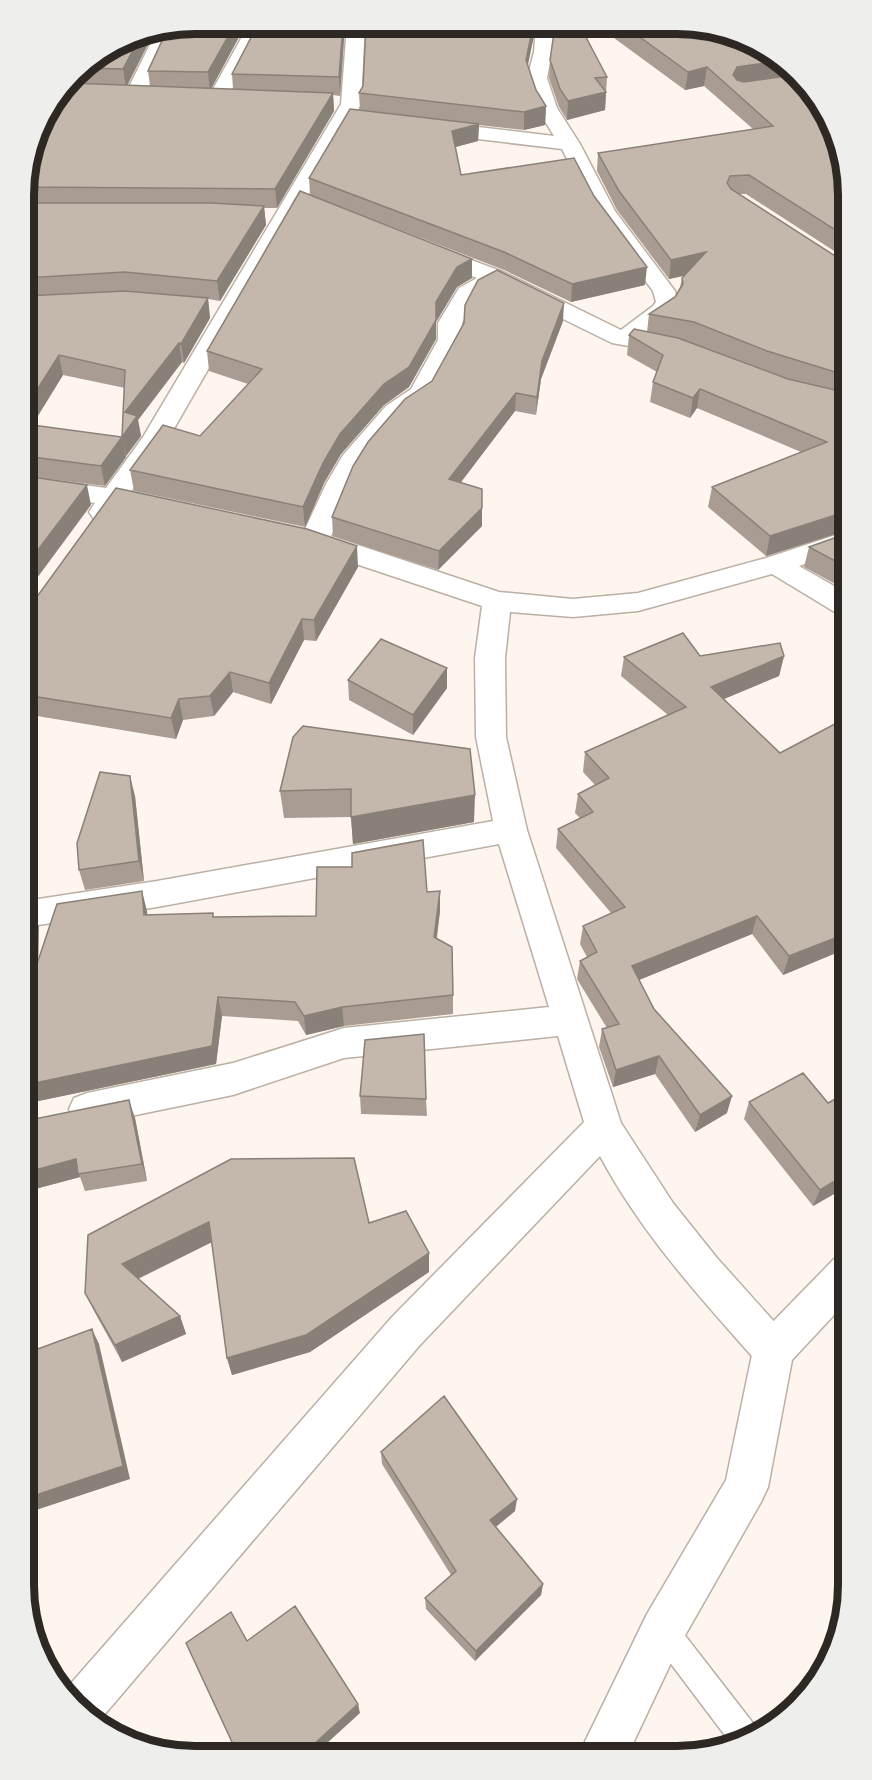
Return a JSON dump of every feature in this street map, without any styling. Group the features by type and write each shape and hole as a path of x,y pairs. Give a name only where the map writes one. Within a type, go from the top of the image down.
{"street":[{"path":"544,34 537,78 547,108 570,144 605,212 664,291 668,302 663,310 620,338"},
{"path":"217,100 252,35"},
{"path":"86,534 155,439 217,310 290,208 341,108 354,35"},
{"path":"114,95 144,96 163,38"},
{"path":"195,99 239,101"},
{"path":"341,108 368,120"},
{"path":"416,126 570,144"},
{"path":"256,215 290,208 317,208"},
{"path":"406,243 495,277 620,338 693,353"},
{"path":"495,277 467,293 450,323 450,340 421,393 395,411 356,455 304,538 497,601 573,608 638,602 776,564 838,543"},
{"path":"35,486 113,497 180,512"},
{"path":"776,564 838,601"},
{"path":"497,601 490,658 491,737 511,830 604,1127 624,1167 687,1252 773,1350"},
{"path":"34,913 157,894 511,830"},
{"path":"56,1116 233,1080 344,1043 570,1020"},
{"path":"85,1702 406,1331 604,1127"},
{"path":"607,1746 663,1630 746,1487 773,1350 837,1283"}],"lane":[{"path":"663,1630 741,1732"}],"building":[{"path":"531,34 526,60 536,90 546,106 524,112 359,93 363,86 366,35"},
{"path":"554,34 584,34 607,77 595,78 606,92 568,101 560,89 550,60"},
{"path":"636,34 677,34 708,38 748,51 767,63 737,67 733,75 737,80 744,82 785,76 798,89 821,124 834,164 838,195 838,232 749,175 730,176 727,183 731,189 838,258 838,373 767,351 694,322 649,314 675,297 683,284 682,278 706,252 671,260 619,191 598,153 773,126 707,67 688,72"},
{"path":"185,35 229,35 208,72 148,71 163,38"},
{"path":"252,35 342,35 339,77 232,74"},
{"path":"135,47 123,69 97,68"},
{"path":"80,83 333,93 275,189 35,187 35,185 40,154 51,124"},
{"path":"350,109 479,124 452,131 461,175 574,158 594,196 647,267 572,284 504,252 309,178"},
{"path":"300,191 472,259 457,267 436,302 436,320 409,367 384,384 340,434 323,463 303,507 130,470 163,425 200,436 262,369 207,351"},
{"path":"35,203 211,203 264,206 217,281 125,272 35,277"},
{"path":"497,270 564,303 542,361 537,397 516,393 449,479 482,489 482,508 439,551 332,517 353,466 368,442 405,399 432,381 464,323 465,305 478,280"},
{"path":"125,291 208,298 181,344 179,343 125,412 137,416 122,437 125,370 59,355 35,393 35,296"},
{"path":"634,329 678,338 788,379 838,391 838,514 770,536 712,487 827,442 700,389 693,398 653,382 663,355 629,335"},
{"path":"35,425 122,437 101,466 35,457"},
{"path":"35,477 87,485 35,554"},
{"path":"116,488 307,529 357,546 314,620 302,619 269,683 230,672 210,696 179,699 171,718 35,697 35,600"},
{"path":"838,537 838,562 809,547"},
{"path":"683,633 700,656 780,643 784,656 711,687 780,753 838,722 837,937 789,956 757,916 632,966 654,1009 732,1096 700,1115 659,1056 616,1070 602,1029 619,1024 580,961 597,952 583,926 625,907 558,829 593,812 578,794 609,778 585,752 686,707 624,657"},
{"path":"381,639 447,668 413,715 348,680"},
{"path":"303,726 470,749 475,795 351,817 351,789 280,791 293,737"},
{"path":"100,772 130,776 139,861 79,870 77,843"},
{"path":"423,840 427,892 440,891 434,937 452,947 453,995 342,1007 304,1016 295,1002 218,997 212,1046 34,1083 34,972 57,904 142,891 144,915 213,913 213,917 316,916 317,867 352,867 352,853"},
{"path":"424,1034 426,1099 360,1096 365,1040"},
{"path":"803,1073 828,1103 837,1098 837,1179 820,1190 749,1102"},
{"path":"129,1100 142,1164 78,1174 76,1159 34,1170 34,1119"},
{"path":"354,1158 369,1223 406,1211 429,1253 306,1335 227,1358 209,1222 122,1264 180,1316 115,1345 85,1293 88,1235 231,1159"},
{"path":"92,1329 123,1466 34,1496 34,1350"},
{"path":"444,1396 517,1499 490,1520 543,1584 476,1651 425,1598 456,1571 381,1452"},
{"path":"295,1606 358,1704 312,1746 234,1746 186,1643 231,1612 247,1641"}]}
